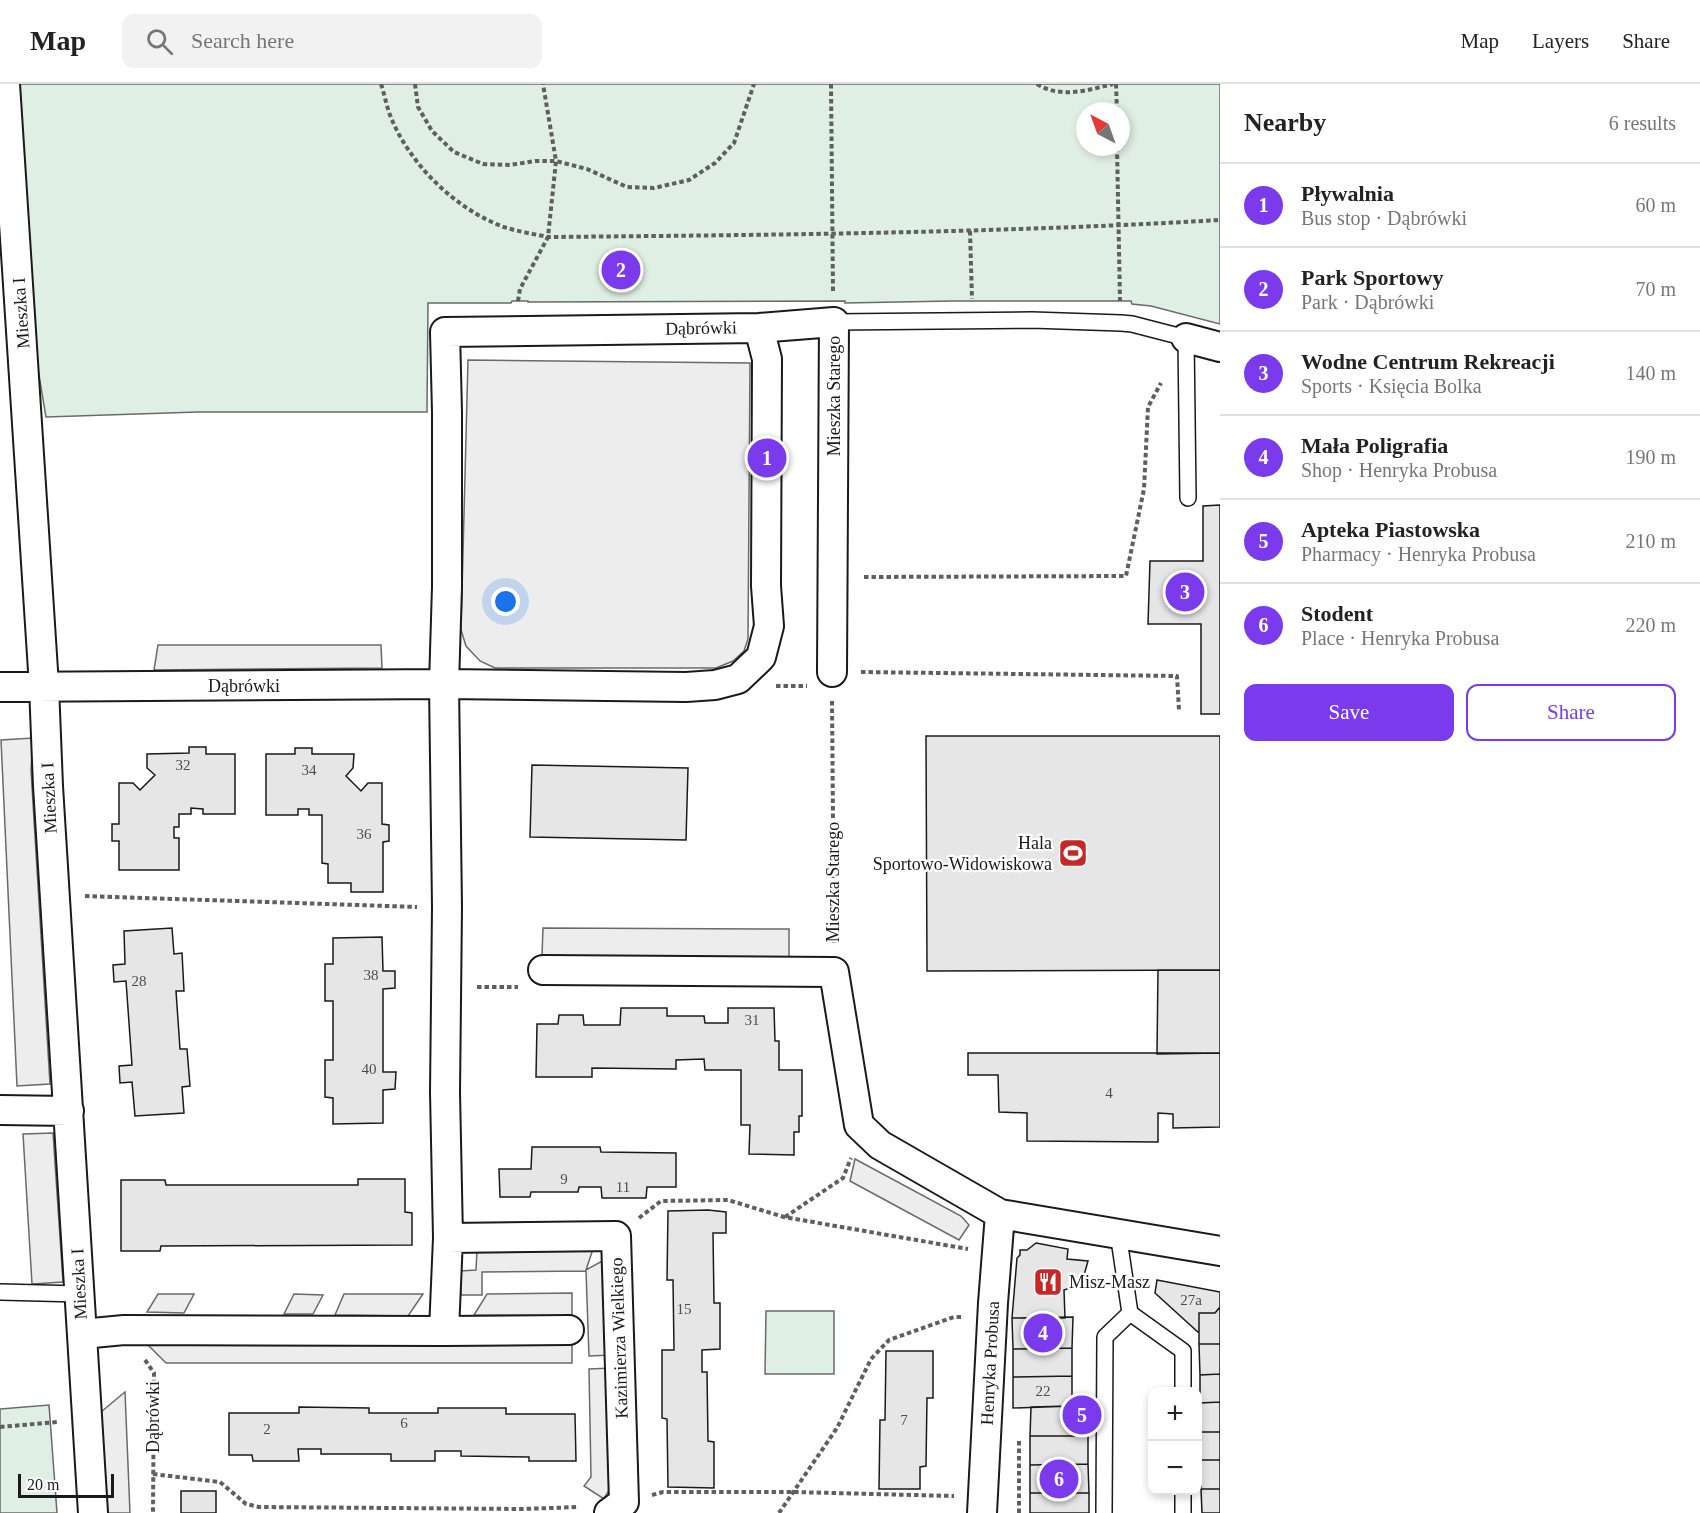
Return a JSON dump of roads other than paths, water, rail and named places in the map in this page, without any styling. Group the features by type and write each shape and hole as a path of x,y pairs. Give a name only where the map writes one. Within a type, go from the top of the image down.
{"street":[{"name":"Mieszka I","path":"5,84 8,238 44,686 93,1513"},
{"name":"Mieszka Starego","path":"759,328 834,322 832,679"},
{"name":"Dąbrówki","path":"0,687 444,684 686,687 715,685 738,679 761,657 769,626 766,586 767,359 759,328 445,332 447,587 444,684"},
{"path":"1186,338 1220,347"},
{"path":"444,684 447,907 445,1092 448,1238 444,1331"},
{"path":"551,970 834,972 859,1125 880,1145 1000,1214 1220,1251"},
{"path":"0,1110 69,1111"},
{"name":"Henryka Probusa","path":"982,1505 1000,1214"},
{"name":"Kazimierza Wielkiego","path":"448,1238 616,1236 617,1508"},
{"path":"82,1334 124,1330 569,1330"}],"lane":[{"path":"834,322 1032,320 1121,323 1186,338 1188,498"},
{"path":"1119,1233 1130,1313 1183,1352 1183,1387"},
{"path":"0,1292 80,1294"},
{"path":"1104,1513 1105,1337 1130,1313"},
{"path":"1183,1495 1184,1513"}],"place":[{"name":"Park Sportowy","path":"621,270"},
{"name":"Pływalnia","path":"767,458"},
{"name":"Wodne Centrum Rekreacji","path":"1185,592"},
{"name":"Hala Sportowo-Widowiskowa","path":"1073,853"},
{"name":"Misz-Masz","path":"1048,1282"},
{"name":"Mała Poligrafia","path":"1043,1333"},
{"name":"Apteka Piastowska","path":"1082,1415"},
{"name":"Stodent","path":"1059,1479"}]}
